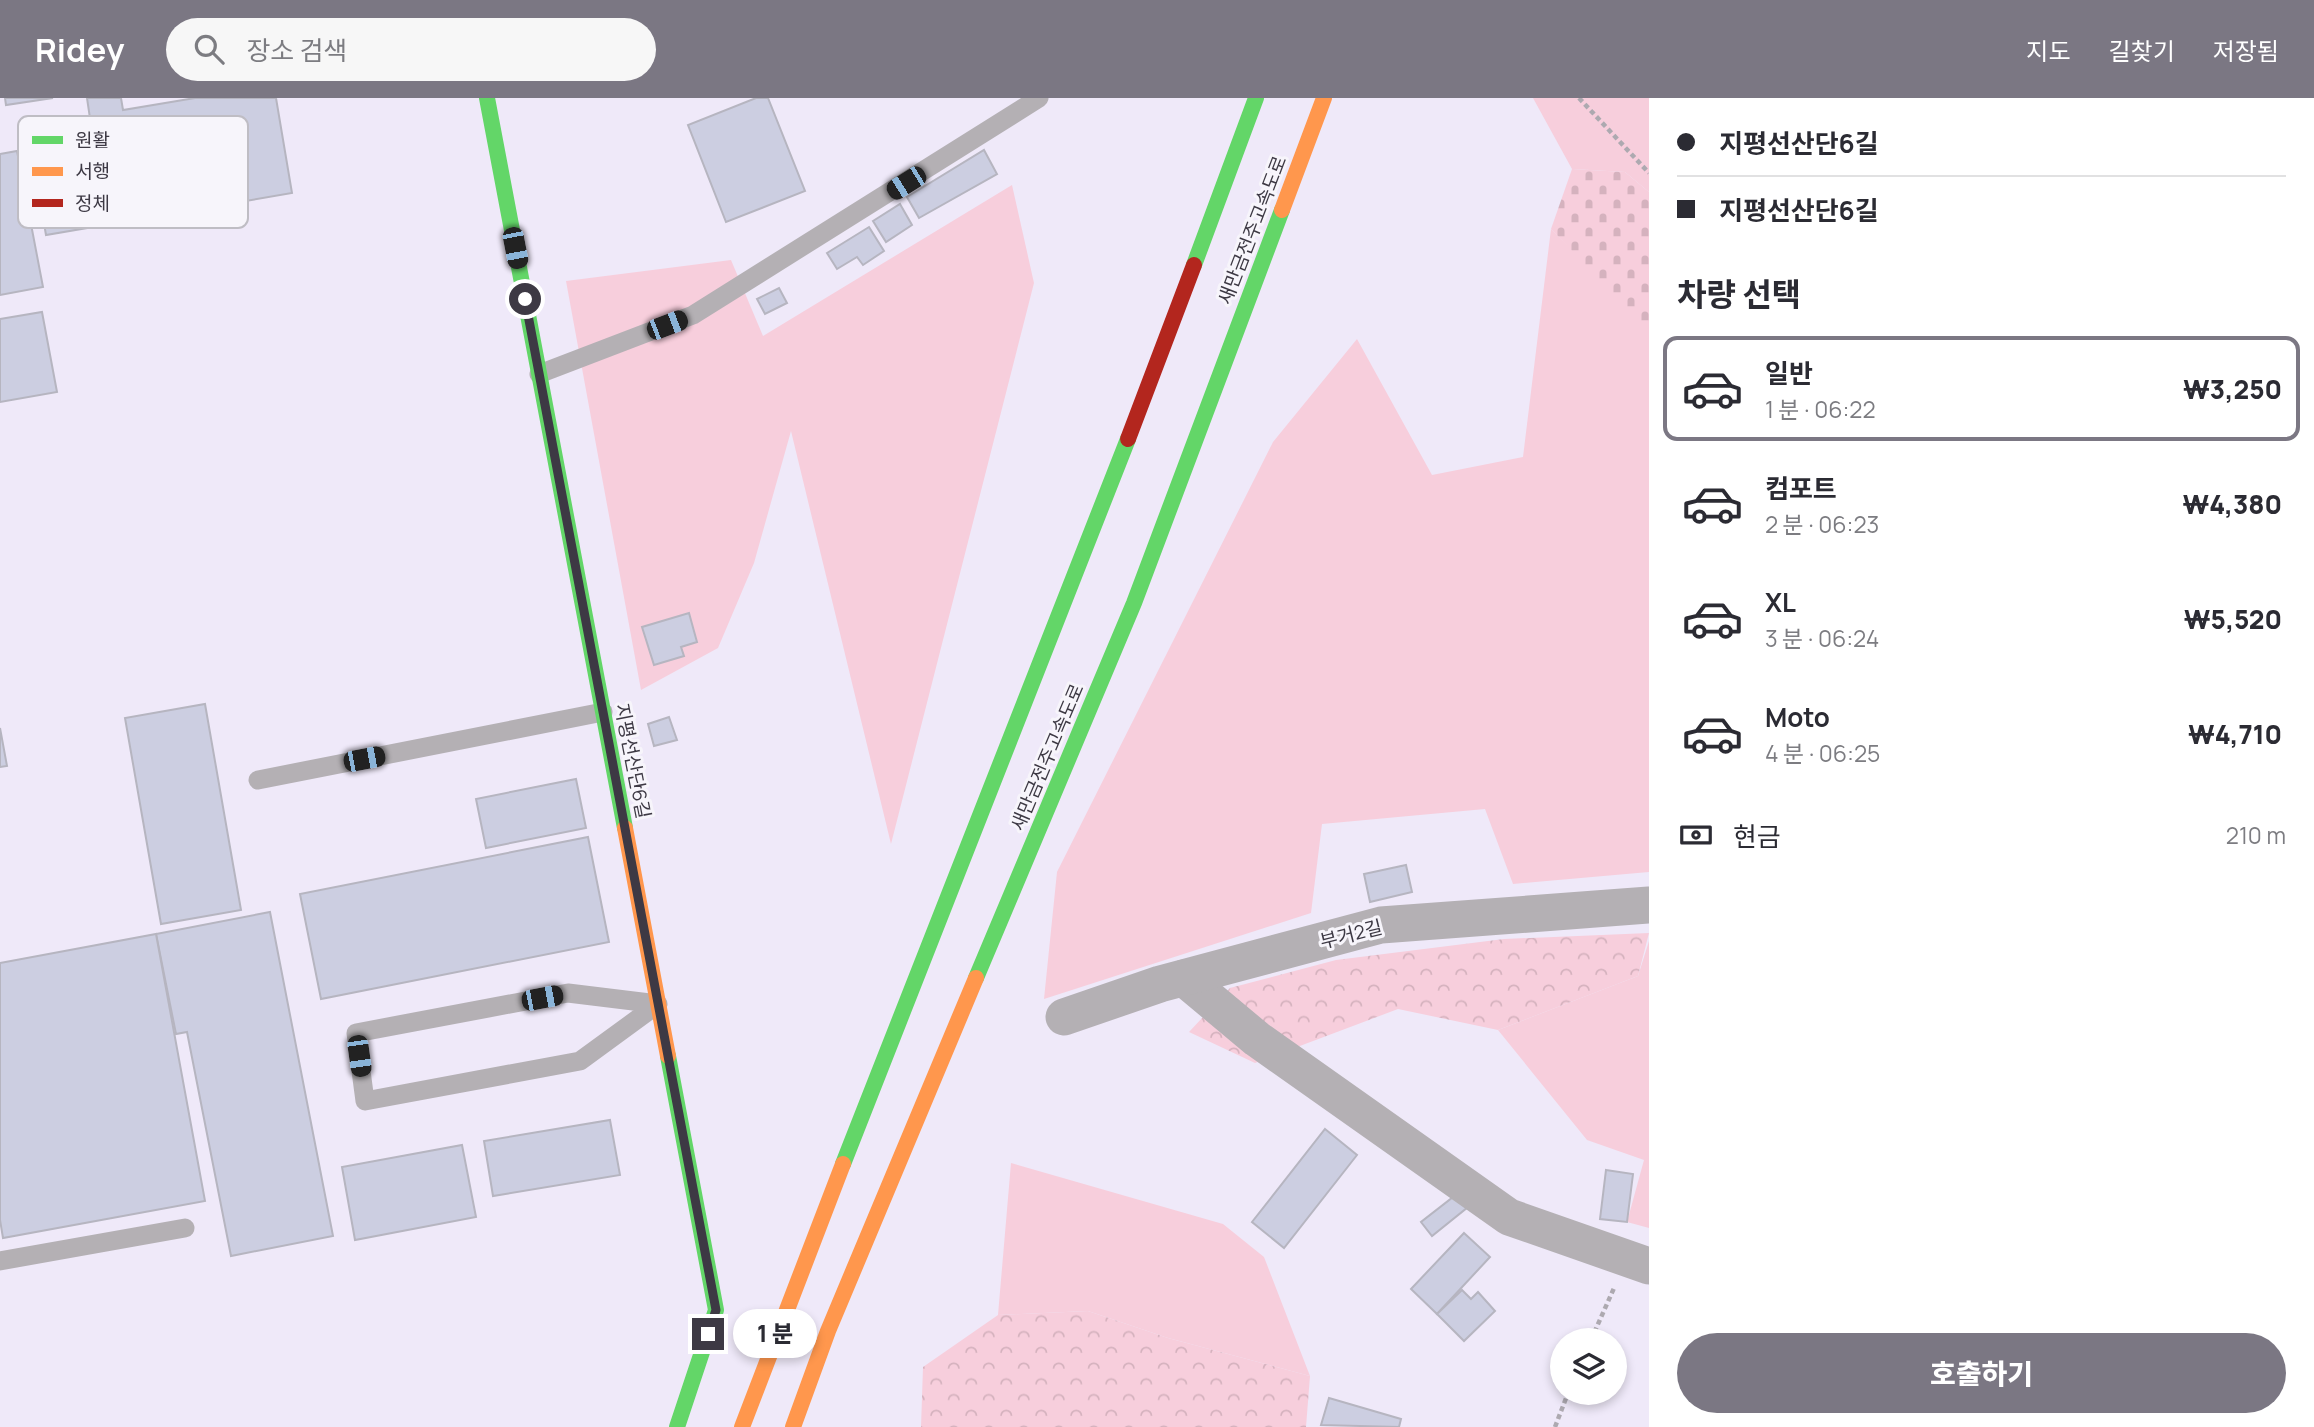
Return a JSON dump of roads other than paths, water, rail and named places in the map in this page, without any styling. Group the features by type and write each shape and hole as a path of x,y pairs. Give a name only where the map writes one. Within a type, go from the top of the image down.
{"main road":[{"name":"지평선산단6길","path":"487,98 716,1310 677,1427"},
{"name":"새만금전주고속도로","path":"742,1427 788,1303 1085,555 1256,98"},
{"name":"새만금전주고속도로","path":"793,1427 828,1331 1134,603 1324,98"}],"street":[{"name":"부거2길","path":"1064,1017 1184,978 1381,925 1649,905"},
{"path":"1184,978 1257,1039 1509,1217 1638,1262"}],"lane":[{"path":"539,374 693,315 1039,98"},
{"path":"258,780 603,712"},
{"path":"568,993 658,1004 580,1061 365,1101 356,1033 568,993"},
{"path":"0,1261 185,1228"}]}
